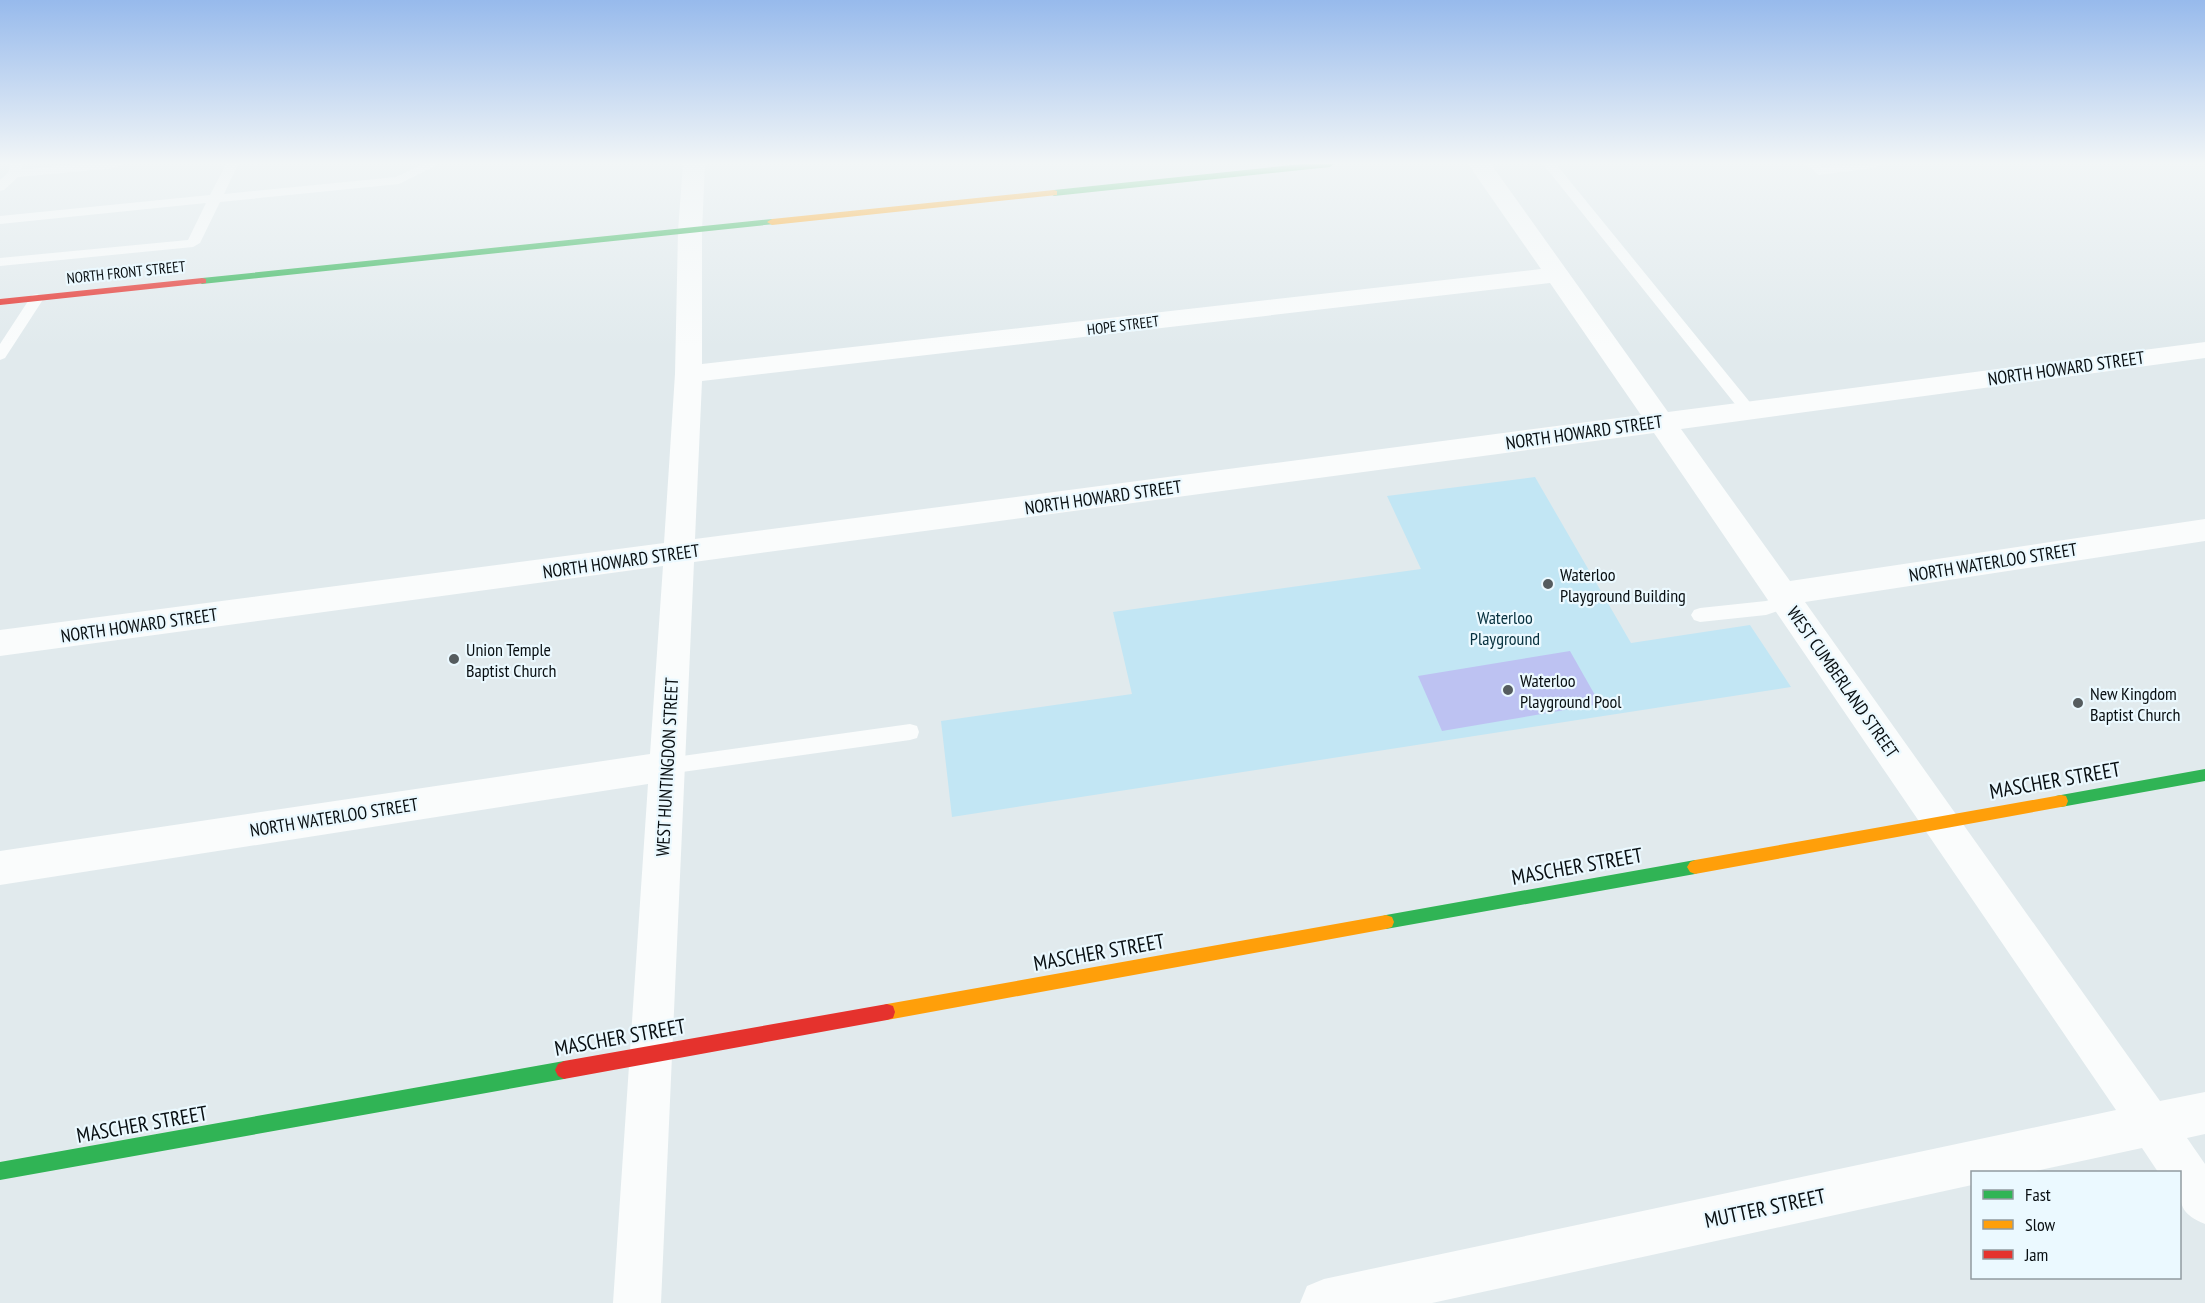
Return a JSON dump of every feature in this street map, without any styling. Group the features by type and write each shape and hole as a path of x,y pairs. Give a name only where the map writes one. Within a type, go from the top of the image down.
{"street":[{"name":"WEST HUNTINGDON STREET","path":"637,1303 689,374 690,225"},
{"name":"NORTH FRONT STREET","path":"0,302 749,225"},
{"name":"WEST CUMBERLAND STREET","path":"1522,225 2205,1202"},
{"name":"HOPE STREET","path":"689,374 1557,275"},
{"name":"NORTH HOWARD STREET","path":"0,644 2205,350"},
{"name":"NORTH WATERLOO STREET","path":"1784,597 2205,530"},
{"name":"NORTH WATERLOO STREET","path":"0,868 668,766"},
{"name":"MASCHER STREET","path":"0,1171 2205,775"},
{"name":"MUTTER STREET","path":"1324,1303 2205,1113"}],"lane":[{"path":"0,262 193,243 203,225"},
{"path":"1598,225 1748,410"},
{"path":"0,355 37,298"},
{"name":"NORTH WATERLOO STREET","path":"1700,615 1766,608 1784,597"},
{"path":"668,766 910,732"}],"green space":[{"name":"Waterloo Playground","path":"1535,477 1631,643 1750,625 1791,687 952,817 941,721 1132,694 1113,612 1421,569 1387,496"}],"water":[{"name":"Waterloo Playground Pool","path":"1570,651 1600,704 1442,731 1418,676"}],"traffic: fast":[{"path":"202,281 745,225"},
{"path":"2061,801 2205,775"},
{"path":"1386,922 1695,867"},
{"path":"0,1171 564,1070"}],"traffic: slow":[{"path":"1695,867 2061,801"},
{"path":"887,1012 1386,922"}],"traffic: jam":[{"path":"0,302 202,281"},
{"path":"564,1070 887,1012"}],"place":[{"name":"Waterloo Playground Building","path":"1548,584"},
{"name":"Union Temple Baptist Church","path":"454,659"},
{"name":"Waterloo Playground Pool","path":"1508,690"},
{"name":"New Kingdom Baptist Church","path":"2078,703"}]}
